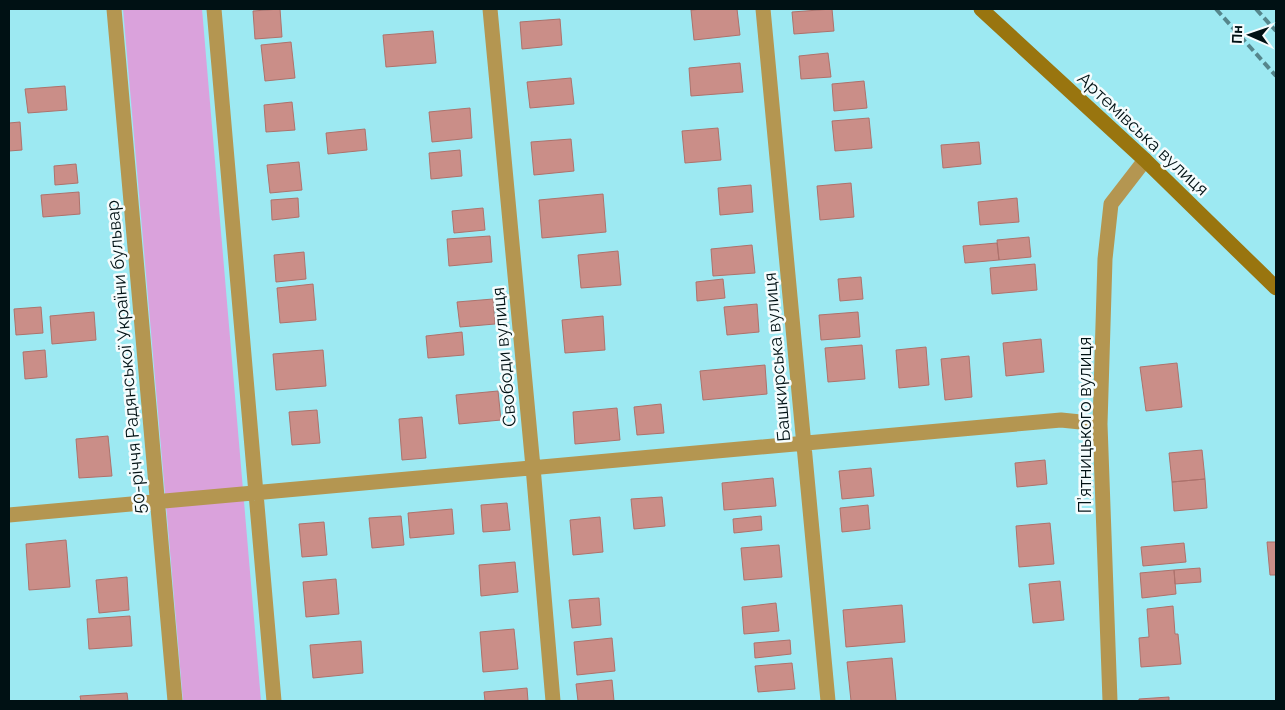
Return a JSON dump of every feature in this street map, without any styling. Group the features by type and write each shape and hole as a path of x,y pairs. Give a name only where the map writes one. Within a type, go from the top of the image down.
{"main road":[{"name":"Артемівська вулиця","path":"981,9 1145,160 1276,288"}],"street":[{"name":"50-річчя Радянської України бульвар","path":"114,9 175,701"},
{"path":"214,9 274,701"},
{"name":"Свободи вулиця","path":"490,9 553,701"},
{"name":"Башкирська вулиця","path":"763,9 828,701"},
{"name":"П’ятницького вулиця","path":"1110,701 1100,424 1105,259 1112,204 1145,160"},
{"path":"9,515 1061,420 1100,424"}],"shaded area":[{"path":"123,9 202,9 261,701 183,701"}],"building":[{"path":"280,9 282,37 255,39 253,11"},
{"path":"737,9 740,35 694,40 691,10"},
{"path":"832,9 834,31 794,34 792,12"},
{"path":"560,19 562,45 522,49 520,22"},
{"path":"433,31 436,63 386,67 383,35"},
{"path":"291,42 295,78 265,81 261,45"},
{"path":"828,53 831,77 801,79 799,56"},
{"path":"740,63 743,92 691,96 689,68"},
{"path":"571,78 574,104 530,108 527,82"},
{"path":"864,81 867,108 834,111 832,84"},
{"path":"65,86 67,110 28,113 25,89"},
{"path":"292,102 295,130 266,132 264,105"},
{"path":"470,108 472,138 432,142 429,112"},
{"path":"869,118 872,148 835,151 832,121"},
{"path":"20,122 22,150 9,151 9,123"},
{"path":"718,128 721,160 685,163 682,131"},
{"path":"365,129 367,150 328,154 326,133"},
{"path":"571,139 574,171 534,175 531,142"},
{"path":"979,142 981,164 943,168 941,145"},
{"path":"460,150 462,176 431,179 429,153"},
{"path":"299,162 302,190 270,193 267,165"},
{"path":"76,164 78,183 55,185 54,166"},
{"path":"851,183 854,217 820,220 817,186"},
{"path":"751,185 753,212 720,215 718,188"},
{"path":"79,192 80,214 43,217 41,195"},
{"path":"603,194 606,232 542,238 539,200"},
{"path":"298,198 299,217 272,220 271,200"},
{"path":"1017,198 1019,222 980,225 978,202"},
{"path":"483,208 485,230 454,233 452,211"},
{"path":"490,236 492,262 449,266 447,239"},
{"path":"1029,237 1031,257 999,260 997,240"},
{"path":"997,243 999,260 965,263 963,246"},
{"path":"752,245 755,273 713,276 711,249"},
{"path":"618,251 621,285 581,288 578,255"},
{"path":"304,252 306,279 276,282 274,255"},
{"path":"1035,264 1037,290 992,294 990,268"},
{"path":"861,277 863,299 840,301 838,279"},
{"path":"723,279 725,298 697,301 696,282"},
{"path":"313,284 316,320 280,323 277,288"},
{"path":"493,299 495,324 460,327 457,302"},
{"path":"757,304 759,332 727,335 724,307"},
{"path":"41,307 43,333 16,335 14,309"},
{"path":"94,312 96,340 52,344 50,316"},
{"path":"858,312 860,337 821,340 819,315"},
{"path":"603,316 605,350 565,353 562,320"},
{"path":"462,332 464,355 428,358 426,336"},
{"path":"1041,339 1044,372 1006,376 1003,343"},
{"path":"862,345 865,379 828,382 825,348"},
{"path":"926,347 929,385 899,388 896,350"},
{"path":"45,350 47,377 25,379 23,352"},
{"path":"323,350 326,386 276,390 273,354"},
{"path":"969,356 972,397 945,400 941,359"},
{"path":"1177,363 1182,407 1146,411 1140,367"},
{"path":"765,365 767,394 703,400 700,371"},
{"path":"498,391 501,420 459,424 456,395"},
{"path":"661,404 664,433 637,435 634,407"},
{"path":"617,408 620,440 575,444 573,412"},
{"path":"317,410 320,443 292,445 289,412"},
{"path":"422,417 426,458 402,460 399,419"},
{"path":"108,436 112,476 79,478 76,439"},
{"path":"1202,450 1205,479 1172,482 1169,453"},
{"path":"1045,460 1047,484 1017,487 1015,463"},
{"path":"871,468 874,496 842,499 839,471"},
{"path":"773,478 776,506 724,510 722,483"},
{"path":"1205,479 1207,508 1174,511 1172,482"},
{"path":"662,497 665,526 634,529 631,499"},
{"path":"507,503 510,530 483,532 481,505"},
{"path":"868,505 870,529 842,532 840,508"},
{"path":"452,509 454,534 410,538 408,513"},
{"path":"401,516 404,545 372,548 369,518"},
{"path":"761,516 762,530 734,533 733,519"},
{"path":"600,517 603,552 573,555 570,520"},
{"path":"324,522 327,555 302,557 299,524"},
{"path":"1050,523 1054,564 1019,567 1016,526"},
{"path":"66,540 70,587 29,590 26,544"},
{"path":"1267,542 1276,542 1276,575 1270,575"},
{"path":"1184,543 1186,562 1143,566 1141,547"},
{"path":"779,545 782,577 744,580 741,548"},
{"path":"515,562 518,592 481,596 479,565"},
{"path":"1200,568 1201,582 1175,584 1174,570"},
{"path":"1174,570 1176,594 1142,598 1140,573"},
{"path":"127,577 129,610 99,613 96,580"},
{"path":"336,579 339,614 306,617 303,582"},
{"path":"1060,581 1064,620 1033,623 1029,584"},
{"path":"599,598 601,625 572,628 569,600"},
{"path":"776,603 779,631 744,634 742,607"},
{"path":"902,605 905,642 846,647 843,610"},
{"path":"1173,606 1175,634 1178,634 1181,664 1141,667 1139,638 1149,637 1147,609"},
{"path":"130,616 132,646 89,649 87,619"},
{"path":"514,629 518,669 483,672 480,632"},
{"path":"612,638 615,671 577,675 574,642"},
{"path":"790,640 791,654 755,658 754,643"},
{"path":"361,641 363,673 313,678 310,645"},
{"path":"892,658 896,701 851,701 847,662"},
{"path":"792,663 795,689 758,692 755,666"},
{"path":"612,680 614,701 578,701 576,684"},
{"path":"527,688 528,701 485,701 484,692"},
{"path":"127,693 128,701 81,701 80,696"},
{"path":"1169,697 1169,701 1139,701 1139,699"}],"railway":[{"path":"1216,9 1276,76"},
{"path":"1256,9 1276,31"}]}
